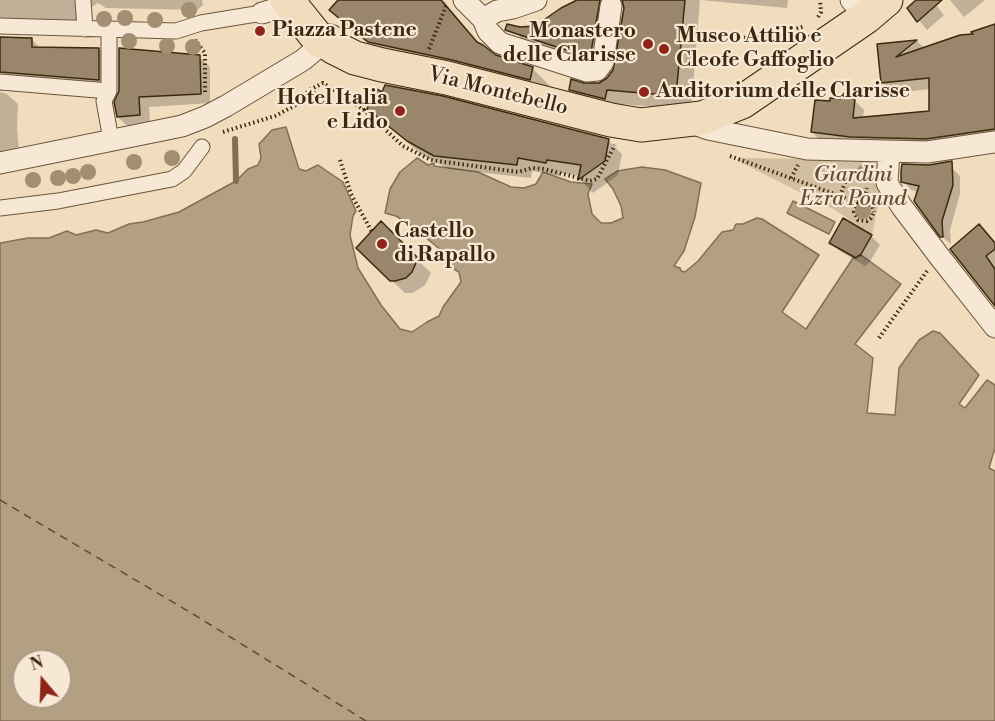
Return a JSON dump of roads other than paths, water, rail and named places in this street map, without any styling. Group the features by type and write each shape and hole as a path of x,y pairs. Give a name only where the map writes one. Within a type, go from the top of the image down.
{"main road":[{"path":"284,4 325,52"},
{"name":"Via Montebello","path":"325,52 611,120 628,134 702,118 742,102 825,44 868,6"}],"street":[{"path":"83,0 85,29"},
{"path":"464,0 483,19 488,31 501,44 587,71 597,70 603,62 611,6"},
{"path":"483,19 497,11 536,0"},
{"path":"0,26 176,31 284,4"},
{"path":"109,30 109,92 104,101 111,140"},
{"path":"0,163 182,126 206,117 325,52"},
{"path":"0,82 109,92"},
{"path":"686,121 708,129 807,149 927,152 995,142"},
{"path":"0,208 58,201 172,179 184,171 202,147"},
{"path":"889,152 887,183 902,207 995,327"}],"waterway":[{"path":"235,139 236,181"}],"place":[{"name":"Piazza Pastene","path":"260,31"},
{"name":"Monastero delle Clarisse","path":"648,44"},
{"name":"Museo Attilio e Cleofe Gaffoglio","path":"664,49"},
{"name":"Auditorium delle Clarisse","path":"644,92"},
{"name":"Hotel Italia e Lido","path":"400,111"},
{"name":"Castello di Rapallo","path":"382,244"}],"park label":[{"name":"Giardini Ezra Pound","path":"853,188"}]}
